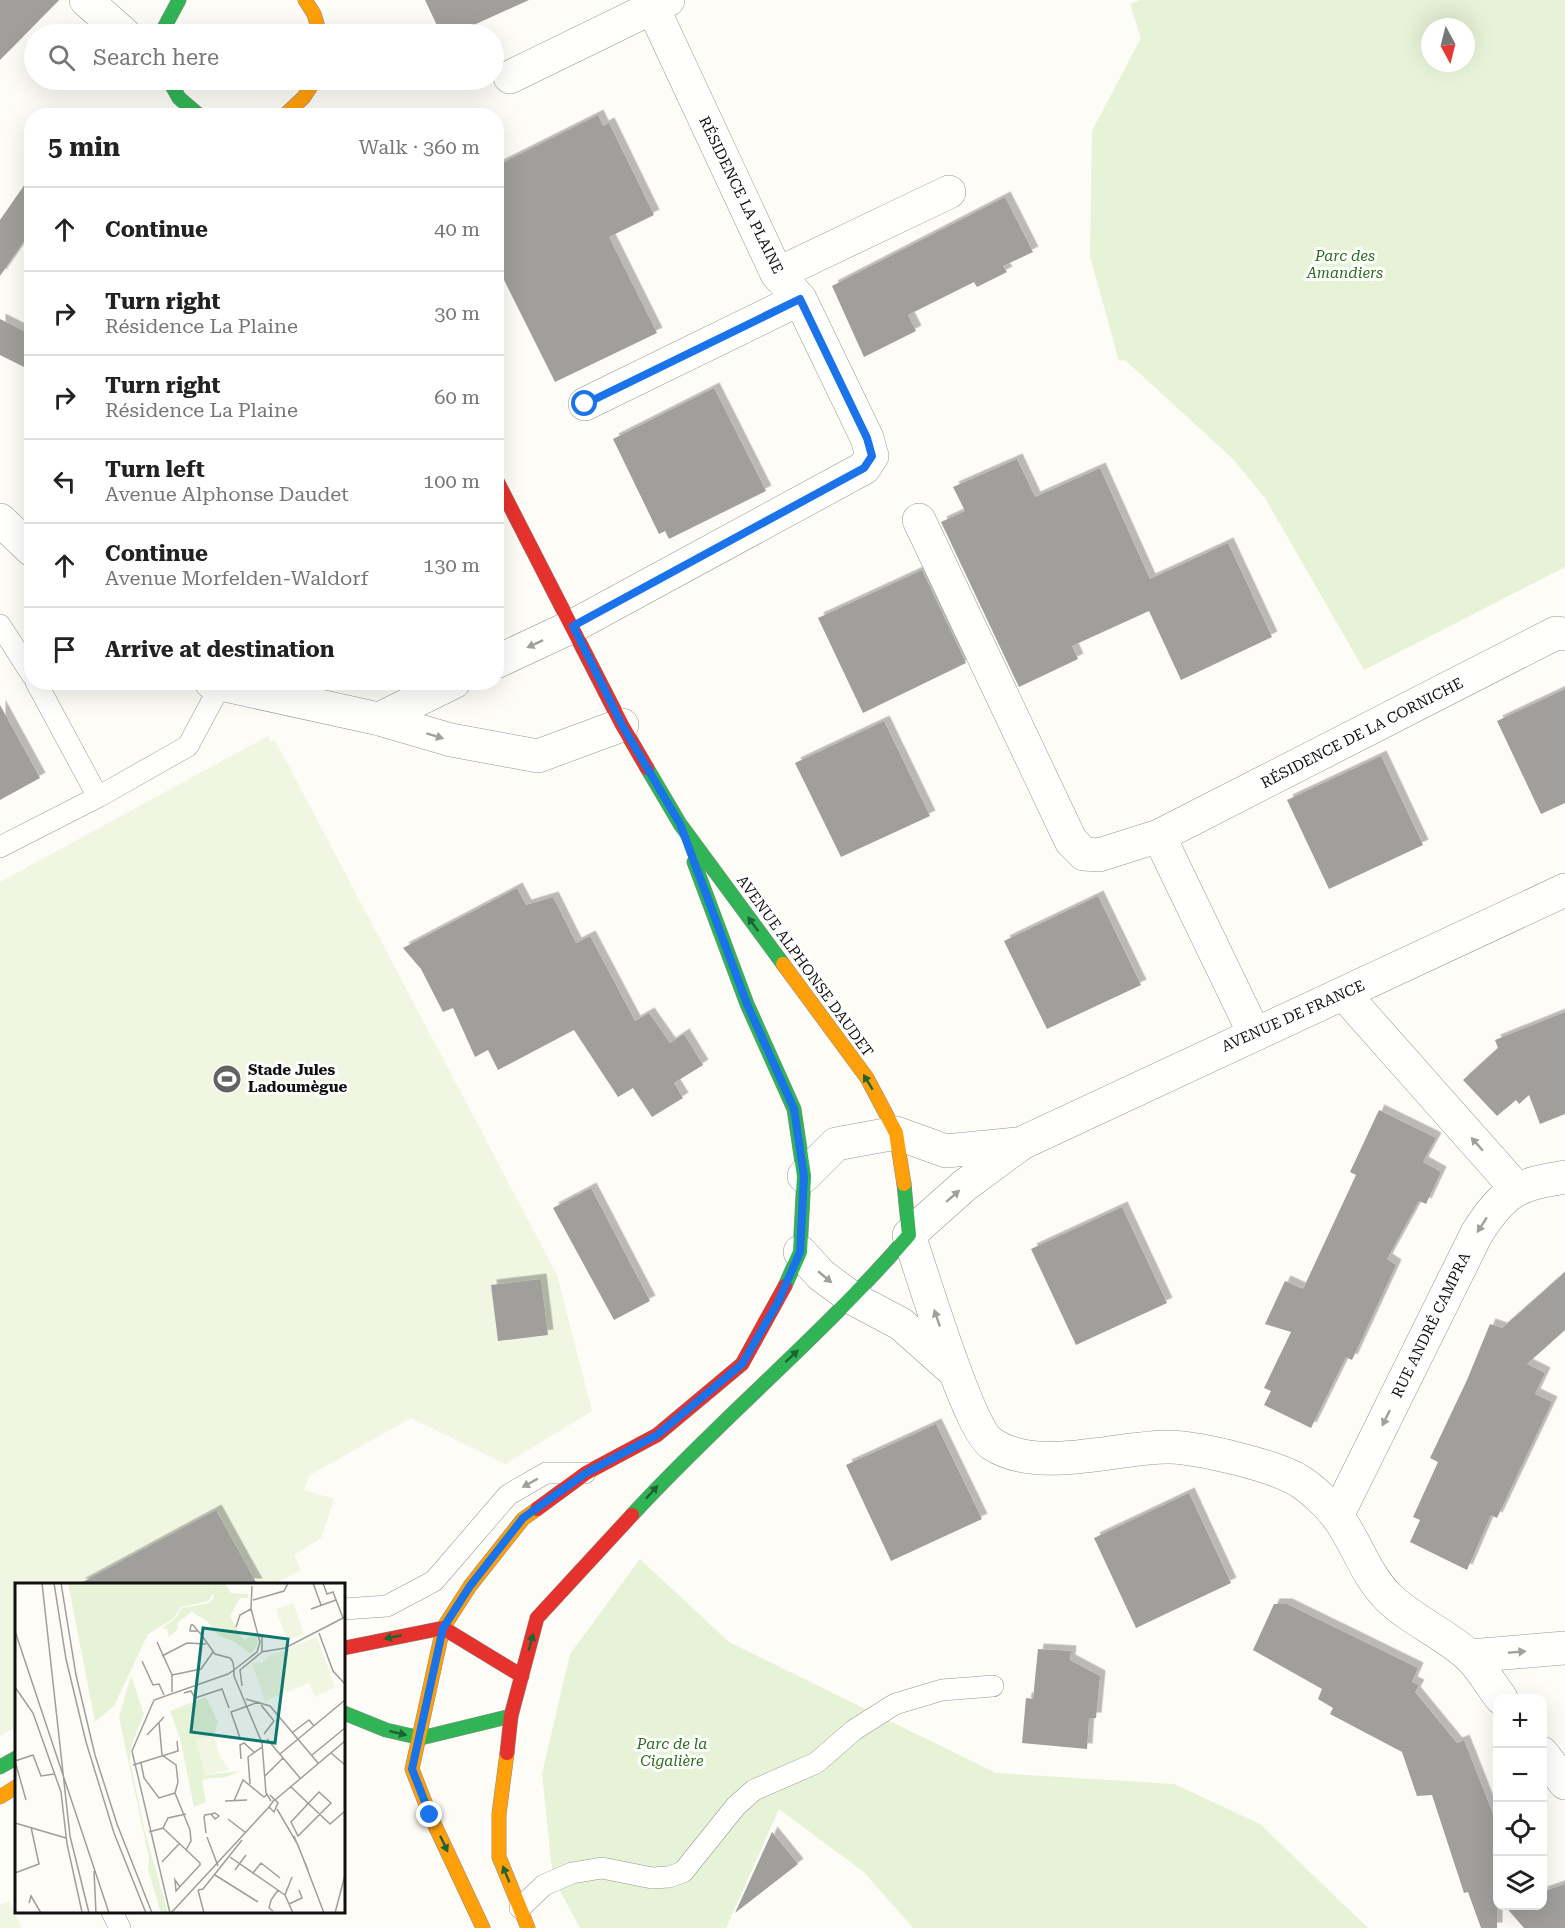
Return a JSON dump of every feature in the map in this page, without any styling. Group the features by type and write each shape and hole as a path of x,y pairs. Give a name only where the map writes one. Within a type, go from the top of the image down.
{"main road":[{"path":"166,24 179,0"},
{"path":"305,0 317,24"},
{"path":"175,90 179,98 191,108"},
{"path":"297,108 307,102 311,90"},
{"name":"AVENUE ALPHONSE DAUDET","path":"504,494 622,725 680,824 867,1078 896,1133 904,1179 909,1235"},
{"name":"AVENUE ALPHONSE DAUDET","path":"680,824 747,1004 794,1109 804,1176 800,1252"},
{"path":"524,1918 499,1857 499,1814 511,1716 537,1618 682,1460 852,1298 909,1235"},
{"path":"483,1928 430,1815 412,1769 421,1738 443,1628 470,1586 523,1518 586,1473 657,1435 742,1364 778,1302 800,1252"},
{"path":"345,1648 443,1628 522,1676"},
{"path":"345,1713 386,1730 421,1738 511,1716"},
{"path":"0,1767 15,1759"},
{"path":"0,1797 15,1789"}],"street":[{"path":"86,0 113,24"},
{"path":"510,77 661,4"},
{"name":"RÉSIDENCE LA PLAINE","path":"504,658 573,626 864,468 872,456 867,438 800,299 777,274 661,4"},
{"path":"777,274 949,192"},
{"path":"585,404 800,299"},
{"path":"0,520 24,542"},
{"name":"RÉSIDENCE DE LA CORNICHE","path":"919,520 1071,841 1084,854 1099,855 1159,836 1556,633 1565,634"},
{"path":"243,690 379,719 451,740 538,756 622,725"},
{"path":"379,719 438,690"},
{"path":"1159,836 1254,1033"},
{"name":"AVENUE DE FRANCE","path":"909,1235 965,1185 1022,1143 1565,890"},
{"path":"1344,994 1516,1188"},
{"path":"804,1176 836,1144 896,1133"},
{"name":"AVENUE DE FRANCE","path":"896,1133 946,1151 1022,1143"},
{"name":"RUE ANDRÉ CAMPRA","path":"1337,1516 1477,1233 1493,1207 1516,1188 1565,1177"},
{"path":"909,1235 956,1373 978,1425 990,1443 1008,1452 1033,1458 1171,1447 1210,1453 1277,1471 1301,1482 1337,1516 1370,1574 1388,1597 1469,1656 1498,1694"},
{"path":"800,1252 821,1275 852,1298 901,1324 956,1373"},
{"path":"1469,1656 1565,1648"},
{"path":"1547,1760 1565,1783"}],"lane":[{"path":"0,625 24,662"},
{"path":"40,690 98,797"},
{"path":"0,848 98,797 188,746 212,690"},
{"path":"345,1609 387,1606 435,1581 508,1495 546,1473 586,1473"},
{"path":"435,1581 443,1628"},
{"path":"524,1918 544,1885 572,1873 602,1868 651,1878 669,1877 683,1872 736,1806 754,1790 816,1763 854,1731 895,1704 942,1690 993,1686"},
{"path":"113,1913 120,1928"}],"green space":[{"name":"Parc des Amandiers","path":"1140,0 1565,0 1565,567 1364,670 1265,498 1234,460 1125,360 1119,361 1090,256 1092,131 1141,38 1130,4"},
{"name":"Stade Jules Ladoumègue","path":"268,736 271,742 275,740 557,1275 592,1411 505,1464 411,1418 310,1475 304,1490 334,1499 321,1538 294,1555 301,1570 276,1583 15,1583 15,1728 0,1736 0,882"},
{"name":"Parc de la Cigalière","path":"640,1559 729,1642 996,1773 1174,1784 1260,1824 1368,1928 913,1928 864,1872 779,1809 726,1928 580,1928 553,1878 542,1774 570,1654"},
{"path":"9,1901 22,1928 0,1928 0,1905"}],"building":[{"path":"0,0 59,0 35,24 24,24 24,36 0,60"},
{"path":"425,0 529,0 476,24 436,24"},
{"path":"598,115 603,126 609,123 654,215 609,237 657,333 555,382 504,280 504,162"},
{"path":"24,186 24,242 0,276 0,220"},
{"path":"1005,197 1033,252 1003,266 1007,272 977,287 974,282 908,315 916,331 864,357 832,286"},
{"path":"0,319 24,331 24,367 0,355"},
{"path":"714,388 766,491 669,539 665,531 659,534 613,439"},
{"path":"1017,459 1035,497 1100,468 1150,579 1228,543 1272,637 1181,680 1149,611 1072,646 1078,659 1019,687 941,522 965,511 953,487"},
{"path":"922,570 966,663 863,713 818,618"},
{"path":"1565,689 1565,803 1541,814 1497,721"},
{"path":"0,705 40,778 0,800"},
{"path":"884,721 930,816 841,857 795,763"},
{"path":"1381,756 1423,845 1329,889 1287,800"},
{"path":"517,888 526,905 553,897 576,943 590,936 635,1021 649,1013 670,1043 684,1034 703,1065 674,1083 683,1098 652,1117 633,1088 618,1097 574,1030 498,1070 488,1050 475,1057 453,1008 443,1012 421,969 403,948"},
{"path":"1098,896 1141,985 1047,1029 1004,941"},
{"path":"1565,1012 1565,1114 1540,1124 1529,1095 1519,1104 1516,1100 1497,1116 1463,1080 1498,1048 1495,1040"},
{"path":"1379,1110 1436,1138 1423,1162 1441,1172 1426,1204 1419,1201 1387,1259 1396,1265 1352,1360 1346,1357 1311,1428 1264,1405 1271,1391 1264,1388 1291,1332 1265,1324 1285,1281 1303,1289 1356,1175 1350,1172"},
{"path":"591,1188 650,1301 614,1320 553,1208"},
{"path":"1122,1207 1167,1303 1076,1345 1031,1249"},
{"path":"1565,1272 1565,1330 1527,1364 1545,1373 1535,1394 1552,1402 1497,1518 1491,1515 1467,1570 1410,1542 1420,1520 1413,1517 1438,1462 1430,1458 1467,1380 1490,1324 1502,1328"},
{"path":"541,1279 548,1335 498,1341 491,1285"},
{"path":"936,1424 982,1519 891,1561 846,1465"},
{"path":"1189,1493 1231,1583 1136,1628 1094,1538"},
{"path":"216,1510 256,1583 81,1583"},
{"path":"1274,1604 1287,1604 1418,1668 1412,1682 1419,1685 1415,1692 1457,1743 1464,1740 1493,1814 1493,1910 1497,1910 1497,1928 1481,1928 1468,1892 1464,1893 1432,1795 1417,1796 1402,1752 1330,1714 1333,1708 1318,1699 1322,1689 1253,1650"},
{"path":"1038,1649 1071,1651 1070,1660 1100,1676 1096,1718 1089,1718 1087,1749 1022,1743 1026,1698 1033,1699"},
{"path":"772,1832 798,1864 735,1913"},
{"path":"1565,1884 1565,1928 1524,1928 1508,1910 1547,1910 1547,1890"}],"traffic: fast":[{"path":"166,24 179,0"},
{"path":"175,90 179,98 191,108"},
{"path":"647,768 680,824 783,964"},
{"path":"694,862 747,1004 794,1109 804,1176 800,1252 785,1286"},
{"path":"632,1515 701,1444 842,1307 909,1235 904,1184"},
{"path":"345,1713 386,1730 421,1738 511,1716"},
{"path":"0,1767 15,1759"}],"traffic: slow":[{"path":"305,0 317,24"},
{"path":"292,108 309,90"},
{"path":"783,964 867,1078 896,1133 904,1184"},
{"path":"483,1928 430,1815 412,1769 443,1628 470,1586 523,1519 537,1509"},
{"path":"507,1753 499,1814 499,1857 528,1928"},
{"path":"0,1797 15,1788"}],"traffic: jam":[{"path":"504,495 622,725 647,768"},
{"path":"537,1509 586,1473 657,1435 742,1364 785,1286"},
{"path":"507,1753 511,1716 537,1618 632,1515"},
{"path":"345,1648 443,1628 522,1676"}],"place":[{"name":"Stade Jules Ladoumègue","path":"227,1079"}],"route":[{"path":"430,1815 412,1769 421,1738 443,1628 470,1586 523,1518 586,1473 657,1435 742,1364 778,1302 800,1252 804,1176 794,1109 747,1004 680,824 622,725 573,626 864,468 872,456 867,438 800,299 585,404"}]}
